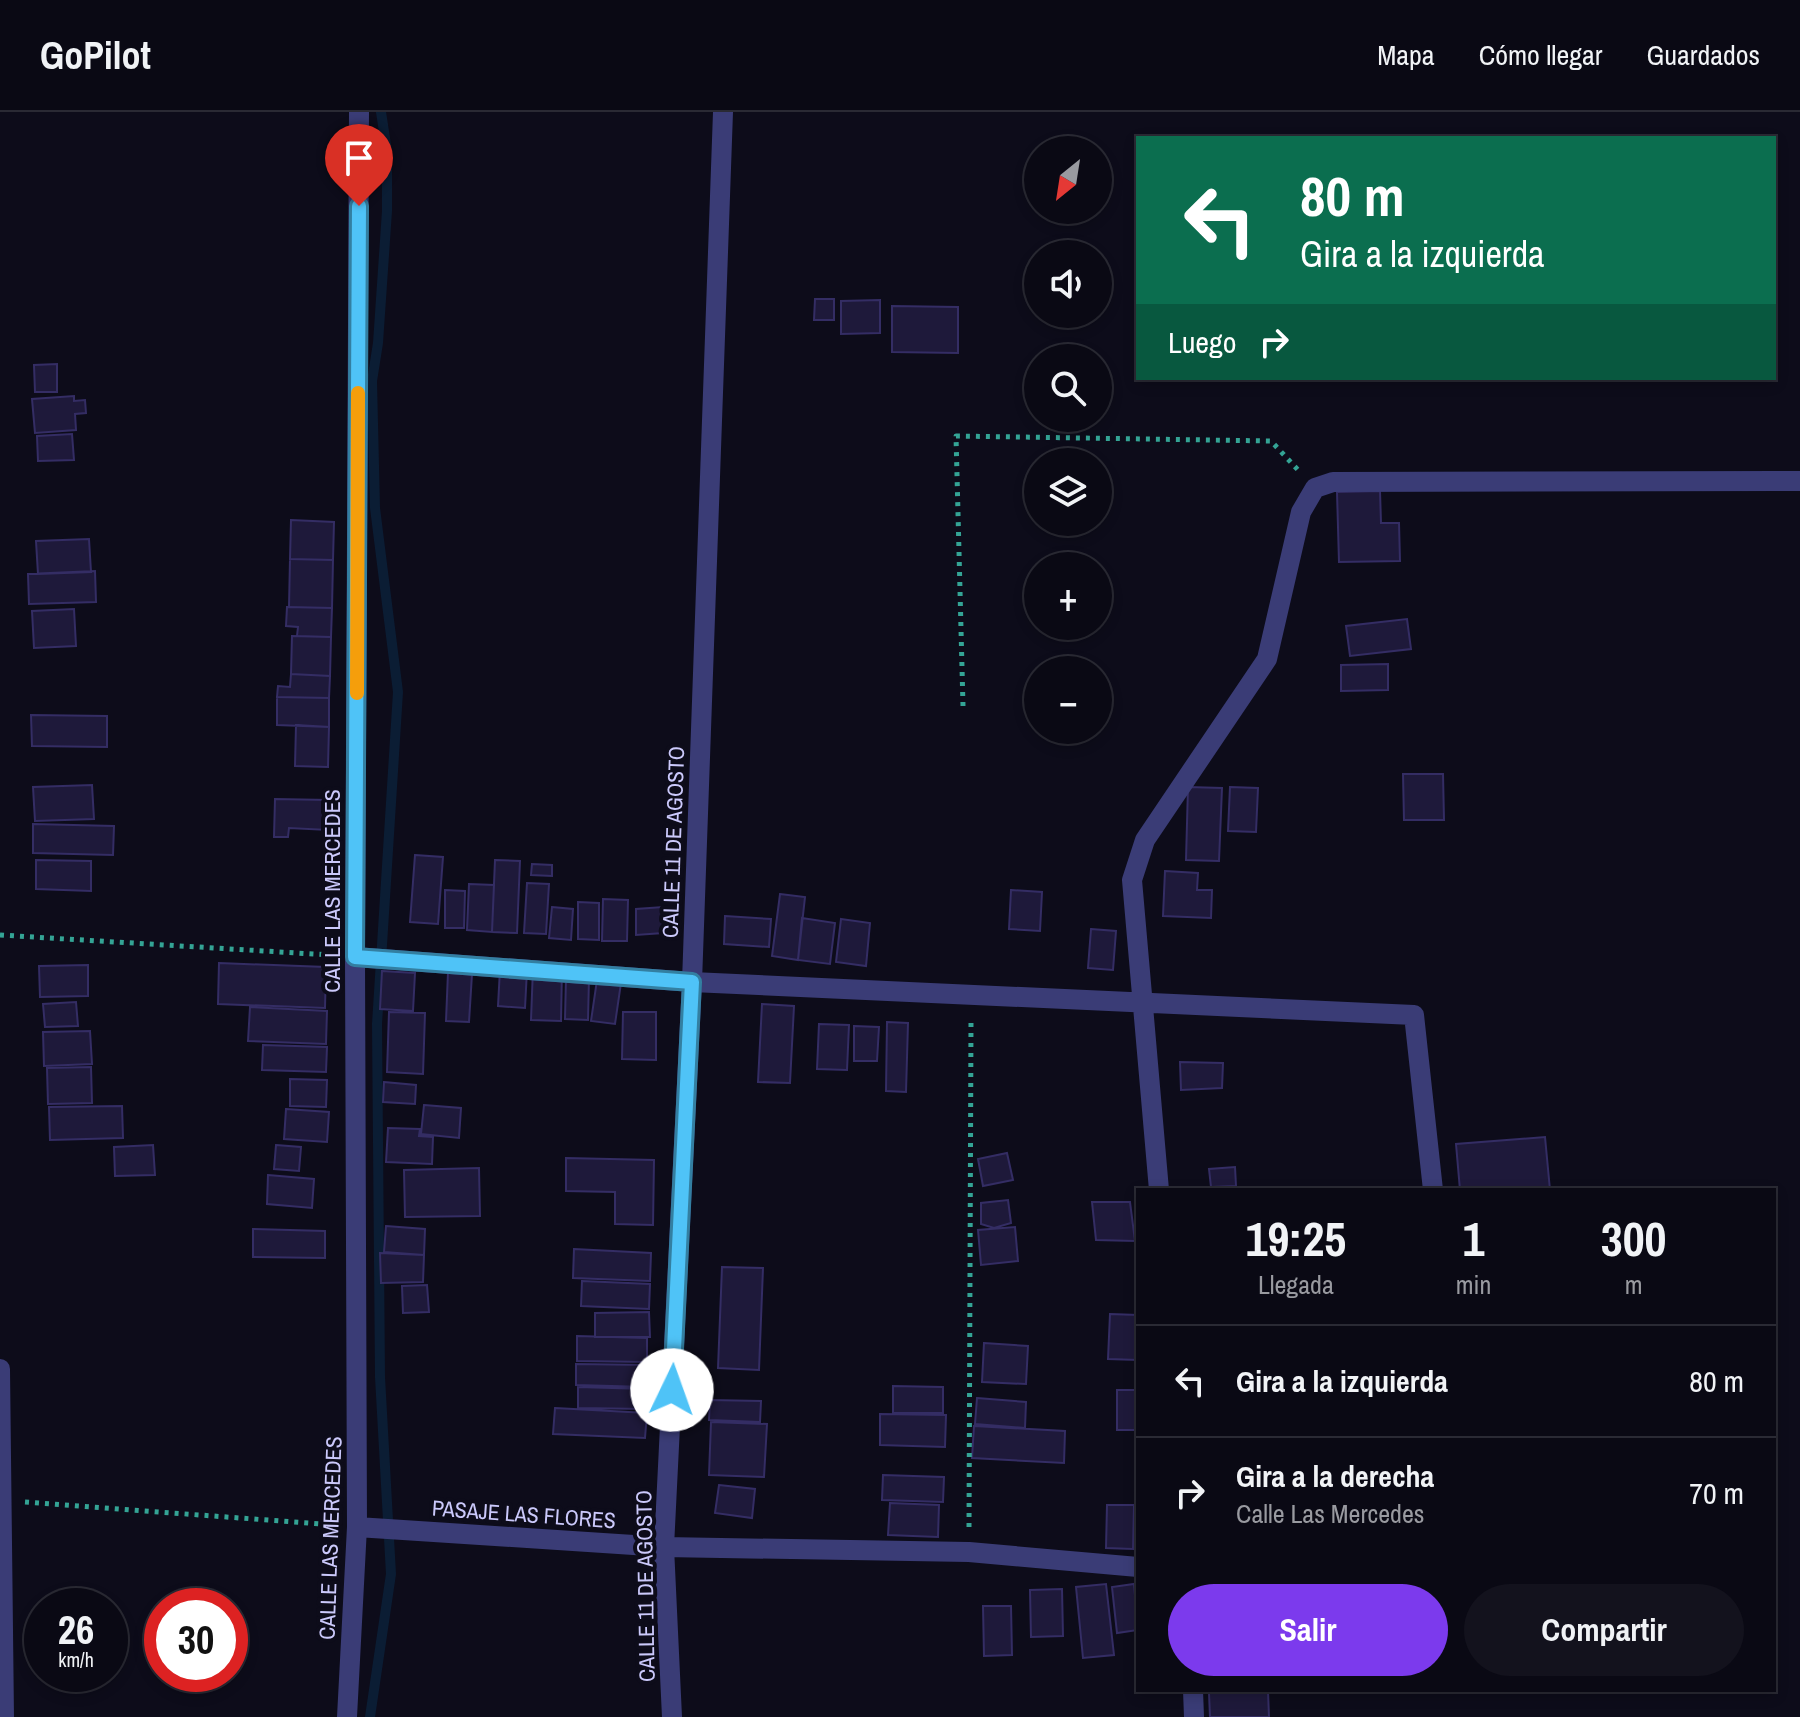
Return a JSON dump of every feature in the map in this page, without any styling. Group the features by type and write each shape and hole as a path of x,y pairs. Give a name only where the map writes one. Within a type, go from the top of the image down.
{"street":[{"name":"CALLE LAS MERCEDES","path":"347,1717 357,1527 355,957 359,112"},
{"name":"CALLE 11 DE AGOSTO","path":"672,1717 664,1547 692,982 723,112"},
{"path":"1159,1188 1132,880 1145,840 1267,659 1301,512 1315,488 1333,482 1800,481"},
{"path":"355,957 692,982 1414,1015 1433,1188"},
{"path":"0,1369 4,1717"},
{"name":"PASAJE LAS FLORES","path":"357,1527 664,1547 969,1552 1136,1567"},
{"path":"1193,1692 1194,1717"}],"path":[{"path":"963,706 956,436 1271,441 1315,488"},
{"path":"0,935 355,957"},
{"path":"969,1552 971,996"},
{"path":"3,1501 357,1527"}],"building":[{"path":"815,299 834,299 834,320 814,320"},
{"path":"880,300 880,333 841,334 841,301"},
{"path":"892,306 958,307 958,353 892,352"},
{"path":"57,364 57,392 35,392 34,365"},
{"path":"74,396 74,401 85,400 86,413 75,414 76,430 35,433 32,399"},
{"path":"72,434 74,460 38,461 37,436"},
{"path":"1380,491 1381,523 1399,523 1400,561 1339,562 1337,492"},
{"path":"291,520 334,522 333,560 290,559"},
{"path":"89,539 91,572 38,574 36,541"},
{"path":"290,559 333,560 332,608 289,607"},
{"path":"95,571 96,602 29,604 28,574"},
{"path":"287,607 332,608 331,637 297,636 298,627 286,626"},
{"path":"74,609 76,646 34,648 32,611"},
{"path":"1407,619 1411,649 1350,656 1346,626"},
{"path":"292,636 331,637 330,676 291,674"},
{"path":"1388,664 1388,690 1341,691 1341,665"},
{"path":"291,674 330,676 329,698 277,697 278,686 290,687"},
{"path":"277,697 329,698 329,727 277,725"},
{"path":"31,715 107,716 107,747 32,746"},
{"path":"296,725 329,727 328,767 295,766"},
{"path":"1403,774 1443,774 1444,820 1404,820"},
{"path":"92,785 94,819 35,821 33,787"},
{"path":"1188,787 1222,788 1219,861 1186,860"},
{"path":"1230,787 1258,788 1256,832 1228,831"},
{"path":"275,799 329,800 328,830 289,828 288,837 274,837"},
{"path":"33,824 114,826 113,855 33,853"},
{"path":"415,855 443,857 438,924 410,922"},
{"path":"36,860 91,861 91,891 36,889"},
{"path":"495,860 520,861 517,933 492,932"},
{"path":"532,864 552,865 552,876 531,875"},
{"path":"1165,871 1198,873 1197,890 1212,890 1211,918 1163,916"},
{"path":"527,883 549,884 546,934 524,933"},
{"path":"469,884 494,885 492,932 467,930"},
{"path":"445,890 465,891 464,928 445,928"},
{"path":"1011,890 1042,892 1040,931 1009,929"},
{"path":"780,894 805,897 798,960 772,956"},
{"path":"603,899 628,900 627,941 602,941"},
{"path":"578,902 599,903 599,940 578,939"},
{"path":"552,907 573,909 571,940 549,938"},
{"path":"663,907 663,933 636,935 636,909"},
{"path":"725,916 771,919 769,947 724,944"},
{"path":"802,918 835,923 830,964 798,960"},
{"path":"841,919 870,923 866,966 836,962"},
{"path":"1091,929 1116,931 1113,970 1088,968"},
{"path":"219,963 326,967 325,1008 218,1004"},
{"path":"88,965 88,996 40,997 39,966"},
{"path":"533,968 562,969 561,1021 531,1020"},
{"path":"500,969 527,970 525,1008 498,1006"},
{"path":"382,971 415,973 413,1011 380,1009"},
{"path":"448,972 472,974 469,1022 446,1021"},
{"path":"598,973 622,976 615,1024 591,1021"},
{"path":"566,978 589,978 588,1020 565,1019"},
{"path":"76,1002 78,1026 45,1027 43,1004"},
{"path":"762,1004 794,1006 790,1083 758,1082"},
{"path":"250,1007 327,1011 326,1044 248,1041"},
{"path":"389,1012 425,1013 423,1074 387,1072"},
{"path":"623,1012 656,1012 656,1060 622,1059"},
{"path":"887,1022 908,1023 906,1092 886,1091"},
{"path":"819,1024 849,1025 847,1070 817,1069"},
{"path":"854,1026 879,1027 877,1061 854,1061"},
{"path":"90,1031 92,1064 44,1066 43,1032"},
{"path":"263,1045 327,1047 326,1072 262,1070"},
{"path":"1180,1062 1223,1063 1222,1088 1181,1090"},
{"path":"91,1067 92,1103 48,1104 47,1068"},
{"path":"290,1079 327,1080 326,1107 290,1106"},
{"path":"384,1082 416,1085 415,1104 383,1102"},
{"path":"424,1105 461,1108 459,1138 421,1134"},
{"path":"122,1106 123,1138 50,1140 49,1107"},
{"path":"286,1109 329,1112 327,1142 284,1139"},
{"path":"388,1128 420,1129 419,1136 433,1137 432,1164 386,1162"},
{"path":"1545,1137 1550,1188 1460,1188 1456,1144"},
{"path":"153,1145 155,1175 115,1176 114,1147"},
{"path":"276,1145 301,1147 299,1171 274,1169"},
{"path":"1007,1153 1013,1180 983,1186 978,1159"},
{"path":"566,1158 654,1160 653,1225 615,1224 615,1192 566,1191"},
{"path":"1235,1167 1236,1186 1211,1187 1209,1169"},
{"path":"479,1168 480,1216 405,1217 404,1170"},
{"path":"268,1175 314,1179 312,1208 267,1204"},
{"path":"1008,1200 1011,1223 994,1228 981,1224 981,1203"},
{"path":"1092,1202 1130,1202 1135,1241 1096,1240"},
{"path":"386,1226 425,1229 424,1255 384,1252"},
{"path":"1015,1227 1018,1261 981,1265 978,1230"},
{"path":"253,1229 325,1231 325,1258 253,1257"},
{"path":"574,1249 651,1253 650,1281 573,1278"},
{"path":"380,1253 424,1255 423,1282 381,1283"},
{"path":"722,1267 763,1268 759,1370 718,1368"},
{"path":"582,1281 650,1284 649,1309 581,1306"},
{"path":"427,1285 429,1312 403,1313 402,1286"},
{"path":"649,1312 650,1337 595,1337 595,1313"},
{"path":"1110,1314 1136,1315 1136,1360 1108,1359"},
{"path":"577,1336 647,1338 647,1362 577,1361"},
{"path":"984,1343 1028,1346 1026,1384 982,1382"},
{"path":"576,1364 648,1365 647,1387 576,1385"},
{"path":"893,1386 943,1387 943,1413 893,1413"},
{"path":"578,1387 646,1389 646,1409 578,1408"},
{"path":"1117,1390 1136,1390 1136,1430 1117,1430"},
{"path":"977,1398 1026,1402 1025,1428 975,1424"},
{"path":"710,1400 761,1401 760,1422 709,1420"},
{"path":"555,1408 647,1413 645,1438 553,1434"},
{"path":"880,1414 946,1415 945,1447 880,1445"},
{"path":"711,1422 767,1424 764,1477 709,1475"},
{"path":"974,1426 1065,1431 1064,1463 972,1458"},
{"path":"883,1475 944,1477 943,1502 882,1500"},
{"path":"719,1485 755,1489 752,1518 715,1513"},
{"path":"890,1503 939,1505 938,1537 888,1535"},
{"path":"1107,1505 1134,1505 1133,1549 1106,1548"},
{"path":"1106,1584 1114,1655 1083,1658 1076,1587"},
{"path":"1134,1584 1136,1630 1117,1633 1112,1587"},
{"path":"1062,1589 1063,1636 1031,1637 1030,1590"},
{"path":"983,1606 1011,1606 1012,1655 984,1656"},
{"path":"1268,1692 1269,1717 1210,1717 1209,1693"}],"waterway":[{"path":"370,1717 391,1574 380,1377 377,1024 398,692 375,508 372,381 378,343 387,211 387,151 381,112"}],"slow traffic":[{"path":"357,693 358,393"}],"route":[{"path":"359,206 355,957 692,982 672,1390"}]}
